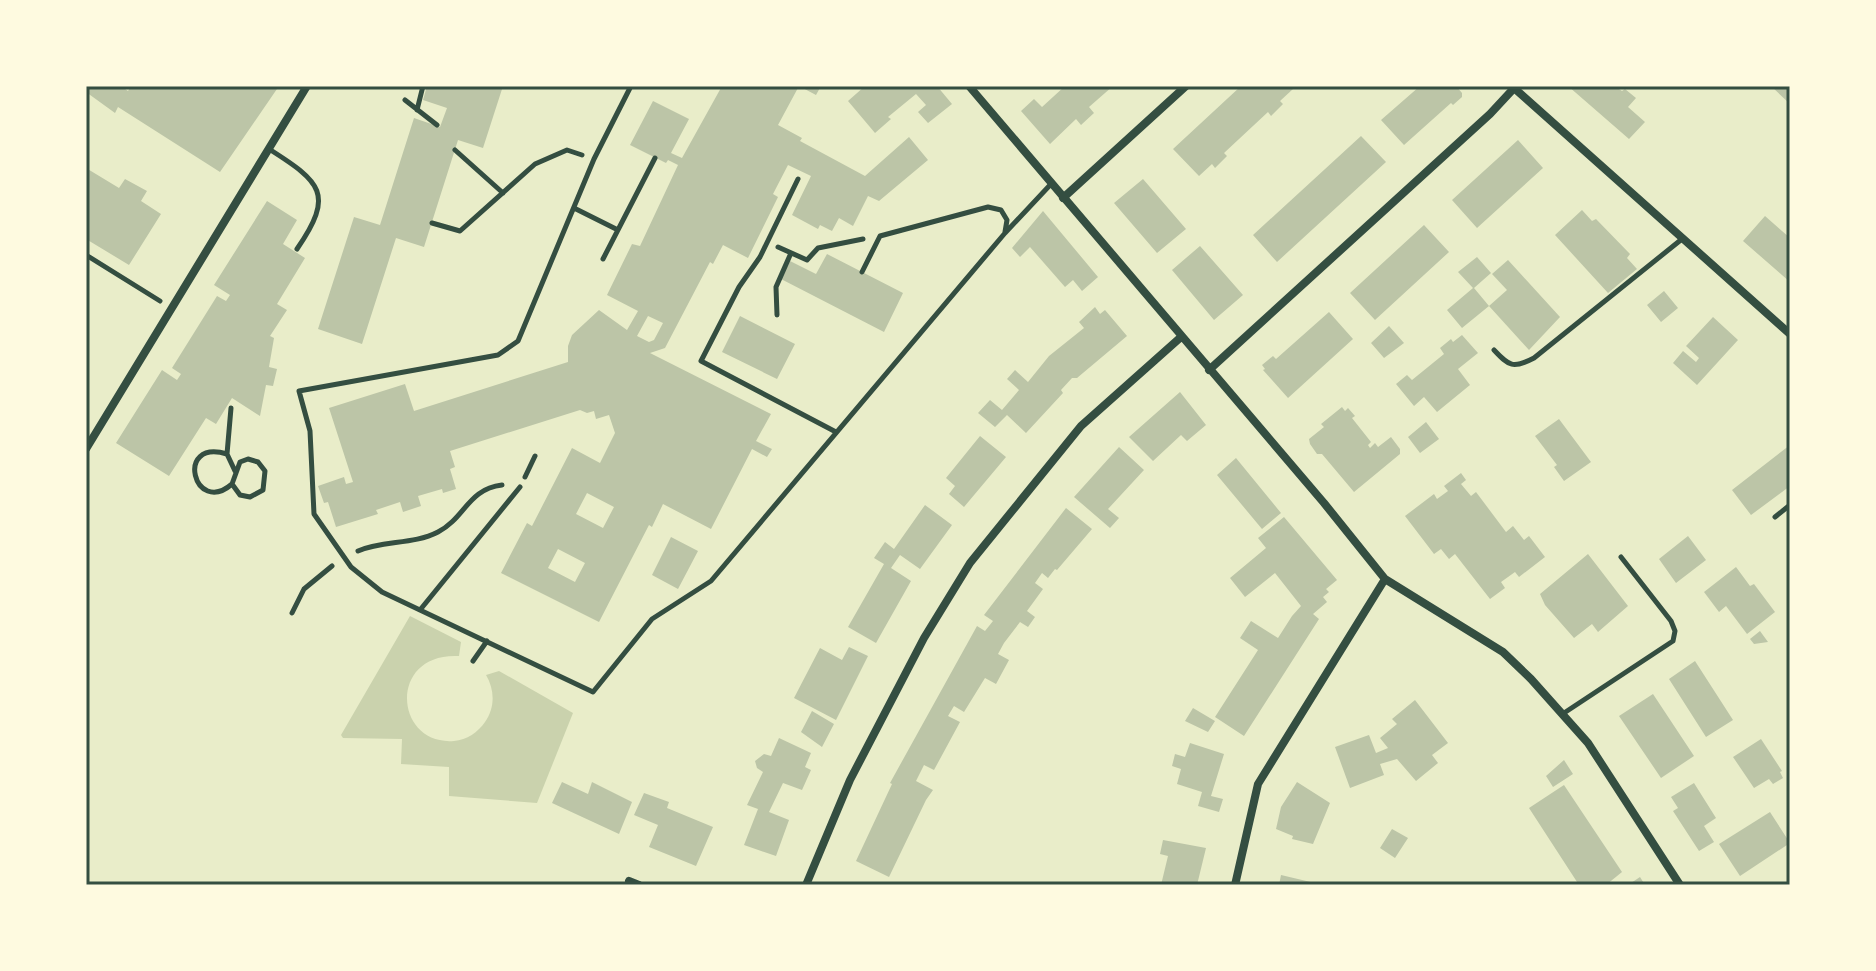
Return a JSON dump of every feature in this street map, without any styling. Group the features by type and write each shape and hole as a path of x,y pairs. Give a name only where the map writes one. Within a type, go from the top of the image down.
{"street":[{"path":"86,449 307,86"},
{"path":"969,86 1385,579 1503,652 1564,713 1588,743 1680,885"},
{"path":"1063,198 1186,86"},
{"path":"1209,370 1490,114 1515,87 1790,334"},
{"path":"806,885 850,780 924,638 970,563 1081,426 1181,337"},
{"path":"1235,885 1258,784 1385,579"},
{"path":"629,881 639,885"}],"lane":[{"path":"631,86 594,159 518,341 498,355 299,391 310,431 314,514 351,567 382,592 593,692 652,619 711,581 1005,233 1051,184"},
{"path":"269,149 311,180 319,193 316,220 297,249"},
{"path":"603,259 655,158"},
{"path":"798,179 760,257 739,287 701,361 836,432"},
{"path":"862,272 880,236 988,207 1001,210 1007,220 1005,233"},
{"path":"574,208 618,230"},
{"path":"1494,350 1506,363 1514,365 1522,365 1534,358 1682,239"},
{"path":"419,611 520,487"},
{"path":"1775,517 1790,505"},
{"path":"1564,713 1673,641 1675,631 1671,621 1621,557"},
{"path":"473,661 487,641"}],"path":[{"path":"417,110 423,86"},
{"path":"405,100 437,125"},
{"path":"455,150 503,193"},
{"path":"432,223 460,231 535,164 567,150 594,159"},
{"path":"768,241 807,260 818,248 880,236"},
{"path":"777,315 776,287 791,253"},
{"path":"86,255 172,308"},
{"path":"231,408 227,454 235,471"},
{"path":"227,454 214,450 205,453 194,467 195,476 200,487 208,491 215,492 232,484"},
{"path":"292,613 304,589 344,557 368,547 405,543 439,532 475,494 486,487 501,484 520,487 535,456"},
{"path":"248,459 258,462 265,471 265,485 258,495 240,495 232,484 235,471 240,462 248,459"}],"green space":[{"path":"410,616 461,642 459,656 436,659 419,668 410,682 407,699 410,715 419,729 434,739 459,740 479,729 488,717 493,699 486,675 499,671 573,713 537,803 449,796 449,767 401,764 402,739 343,738 341,735"}],"building":[{"path":"86,86 121,86 128,91 131,86 279,86 220,172 118,107 115,113 86,92"},
{"path":"427,86 503,86 483,148 458,140 424,247 396,238 362,344 318,329 354,217 380,225 414,118 440,127 447,108 423,100"},
{"path":"722,86 799,86 778,125 802,138 800,141 865,176 909,137 928,160 879,201 868,196 853,226 839,218 832,231 820,225 818,229 792,215 811,176 788,165 773,194 778,197 748,258 723,245 713,264 710,262 665,348 650,353 771,414 756,441 772,449 767,457 752,449 711,529 663,504 599,622 501,573 527,523 532,526 572,448 600,463 615,433 609,415 596,419 594,411 587,413 580,410 450,451 455,467 450,469 456,489 443,493 442,489 418,496 421,506 403,512 400,502 376,510 378,514 336,527 328,502 324,503 318,486 344,477 346,484 353,482 329,408 405,384 414,411 568,362 572,335 599,310 627,330 638,311 607,295 632,244 640,246 678,165 668,160 666,163 630,145 653,101 689,119 671,153 682,158","holes":["648,316 663,323 654,340 649,342 637,336","587,493 614,507 603,528 576,514","558,549 585,563 575,582 548,568"]},
{"path":"799,86 821,86 816,95"},
{"path":"865,86 937,86 952,104 928,123 918,112 926,105 916,94 888,117 891,119 875,133 848,101"},
{"path":"1065,86 1113,86 1089,107 1094,113 1081,125 1076,119 1050,144 1021,111 1034,99 1042,107"},
{"path":"1241,86 1291,86 1293,89 1280,101 1283,104 1271,116 1268,112 1224,153 1227,156 1215,168 1212,164 1199,176 1173,149"},
{"path":"1420,86 1456,86 1462,97 1404,145 1381,120"},
{"path":"1568,86 1622,86 1619,89 1625,89 1636,98 1628,107 1645,122 1629,139"},
{"path":"1771,86 1790,86 1790,104"},
{"path":"1361,136 1386,162 1277,262 1253,235"},
{"path":"1518,140 1543,168 1477,228 1452,200"},
{"path":"86,168 119,188 125,179 147,191 141,201 161,214 129,265 86,239"},
{"path":"1143,179 1186,229 1157,253 1114,203"},
{"path":"267,201 297,220 283,244 305,258 277,304 287,310 270,336 274,338 269,367 277,369 273,386 266,385 260,416 232,398 216,424 206,418 169,476 116,443 162,370 177,380 181,374 172,368 217,296 226,301 230,295 214,285"},
{"path":"1582,210 1592,221 1596,219 1630,254 1627,258 1637,269 1608,293 1555,235"},
{"path":"1043,211 1098,277 1082,291 1073,280 1065,287 1030,247 1020,257 1012,248"},
{"path":"1765,216 1790,238 1790,282 1743,241"},
{"path":"1424,225 1449,252 1375,320 1350,293"},
{"path":"1200,246 1243,295 1214,320 1172,270"},
{"path":"827,254 903,293 884,332 781,279 790,261 816,274"},
{"path":"1477,257 1491,273 1474,288 1489,306 1462,328 1447,310 1473,288 1458,272"},
{"path":"1508,260 1560,317 1529,350 1489,306 1507,290 1492,274"},
{"path":"1664,291 1678,308 1661,322 1647,305"},
{"path":"1095,307 1100,314 1105,310 1127,336 1077,378 1072,378 1061,390 1063,393 1026,433 1007,415 995,427 978,413 990,400 1002,410 1019,390 1007,379 1015,370 1028,382 1049,356 1084,328 1079,322"},
{"path":"1329,312 1353,339 1288,398 1262,365 1273,356 1276,359"},
{"path":"740,316 795,344 777,379 722,352"},
{"path":"1713,317 1738,340 1697,385 1673,363 1683,351 1696,362 1699,358 1686,346"},
{"path":"1389,326 1404,343 1384,358 1371,343"},
{"path":"1462,335 1478,353 1458,369 1470,385 1437,412 1424,397 1414,406 1396,384 1407,375 1412,380 1444,354 1440,348"},
{"path":"1180,392 1206,425 1187,441 1181,435 1153,461 1129,437"},
{"path":"1342,407 1345,411 1348,408 1355,416 1352,418 1371,442 1368,445 1370,448 1375,443 1378,447 1391,437 1400,449 1400,454 1354,492 1322,454 1317,454 1309,439 1324,427 1321,424"},
{"path":"1559,419 1591,462 1564,481 1554,467 1557,465 1535,436"},
{"path":"1426,422 1439,439 1420,453 1408,437"},
{"path":"980,436 1006,457 964,507 949,494 955,486 946,478"},
{"path":"1790,445 1790,486 1751,515 1732,490"},
{"path":"1119,447 1144,470 1108,509 1119,518 1110,528 1074,497"},
{"path":"1236,458 1281,513 1262,529 1217,475"},
{"path":"1461,473 1466,480 1461,484 1471,496 1476,492 1506,532 1513,526 1524,540 1529,536 1545,557 1519,577 1515,572 1501,582 1505,588 1490,599 1455,554 1449,559 1441,549 1434,554 1405,516 1434,494 1437,499 1448,491 1444,486"},
{"path":"925,505 952,525 920,569 900,555 891,568 911,581 876,643 848,627 884,564 874,558 885,542 894,549"},
{"path":"1066,508 1092,529 1057,570 1048,578 1042,573 1035,583 1043,589 1027,611 1035,617 1028,627 1020,622 1004,643 998,654 1009,660 996,684 985,678 964,712 954,706 948,716 960,722 934,770 924,765 916,781 933,790 889,877 856,861 890,783 977,626 985,631 993,621 984,615"},
{"path":"1284,517 1337,580 1326,589 1329,592 1323,597 1327,602 1313,614 1319,619 1244,736 1215,717 1258,650 1240,638 1251,621 1278,638 1301,606 1275,573 1245,597 1230,578 1266,548 1258,538"},
{"path":"1688,536 1706,560 1676,583 1659,559"},
{"path":"671,537 698,551 678,589 652,575"},
{"path":"1588,554 1628,606 1598,632 1592,624 1574,638 1545,605 1540,594"},
{"path":"1736,567 1750,586 1754,584 1775,612 1747,634 1726,606 1719,612 1704,592"},
{"path":"1760,631 1768,642 1754,644 1750,639"},
{"path":"849,647 868,656 836,720 794,698 820,648 842,660"},
{"path":"1695,661 1733,720 1706,737 1669,679"},
{"path":"1653,694 1694,756 1661,778 1619,716"},
{"path":"1415,700 1448,743 1432,755 1438,763 1416,781 1397,759 1380,764 1384,775 1350,788 1335,747 1369,735 1376,753 1388,748 1380,738 1397,724 1392,719"},
{"path":"1193,708 1215,721 1208,732 1185,721"},
{"path":"812,711 834,724 822,747 801,732"},
{"path":"779,738 811,753 805,767 811,770 802,790 783,783 769,812 789,820 776,856 744,845 758,809 747,805 763,772 757,768 755,761 764,754 771,756"},
{"path":"1761,739 1782,771 1783,778 1773,784 1769,779 1754,788 1733,757"},
{"path":"1190,743 1224,754 1211,796 1223,799 1219,812 1198,806 1202,792 1177,784 1181,769 1172,766 1175,754 1185,757"},
{"path":"1564,760 1573,774 1553,787 1546,776"},
{"path":"562,782 588,794 592,782 632,802 619,834 552,803"},
{"path":"1297,782 1330,803 1313,844 1292,839 1293,836 1276,829 1281,807"},
{"path":"1694,783 1716,818 1704,826 1714,842 1699,851 1673,811 1678,808 1671,797"},
{"path":"1564,785 1622,872 1606,885 1579,885 1529,808"},
{"path":"644,793 669,802 667,808 713,827 696,866 649,847 658,825 634,815"},
{"path":"1770,812 1790,843 1740,876 1719,844"},
{"path":"1392,829 1408,838 1395,858 1380,848"},
{"path":"1163,840 1206,848 1197,885 1161,885 1168,856 1160,854"},
{"path":"1281,875 1319,884 1319,885 1279,885"},
{"path":"1640,877 1645,885 1628,885"}]}
